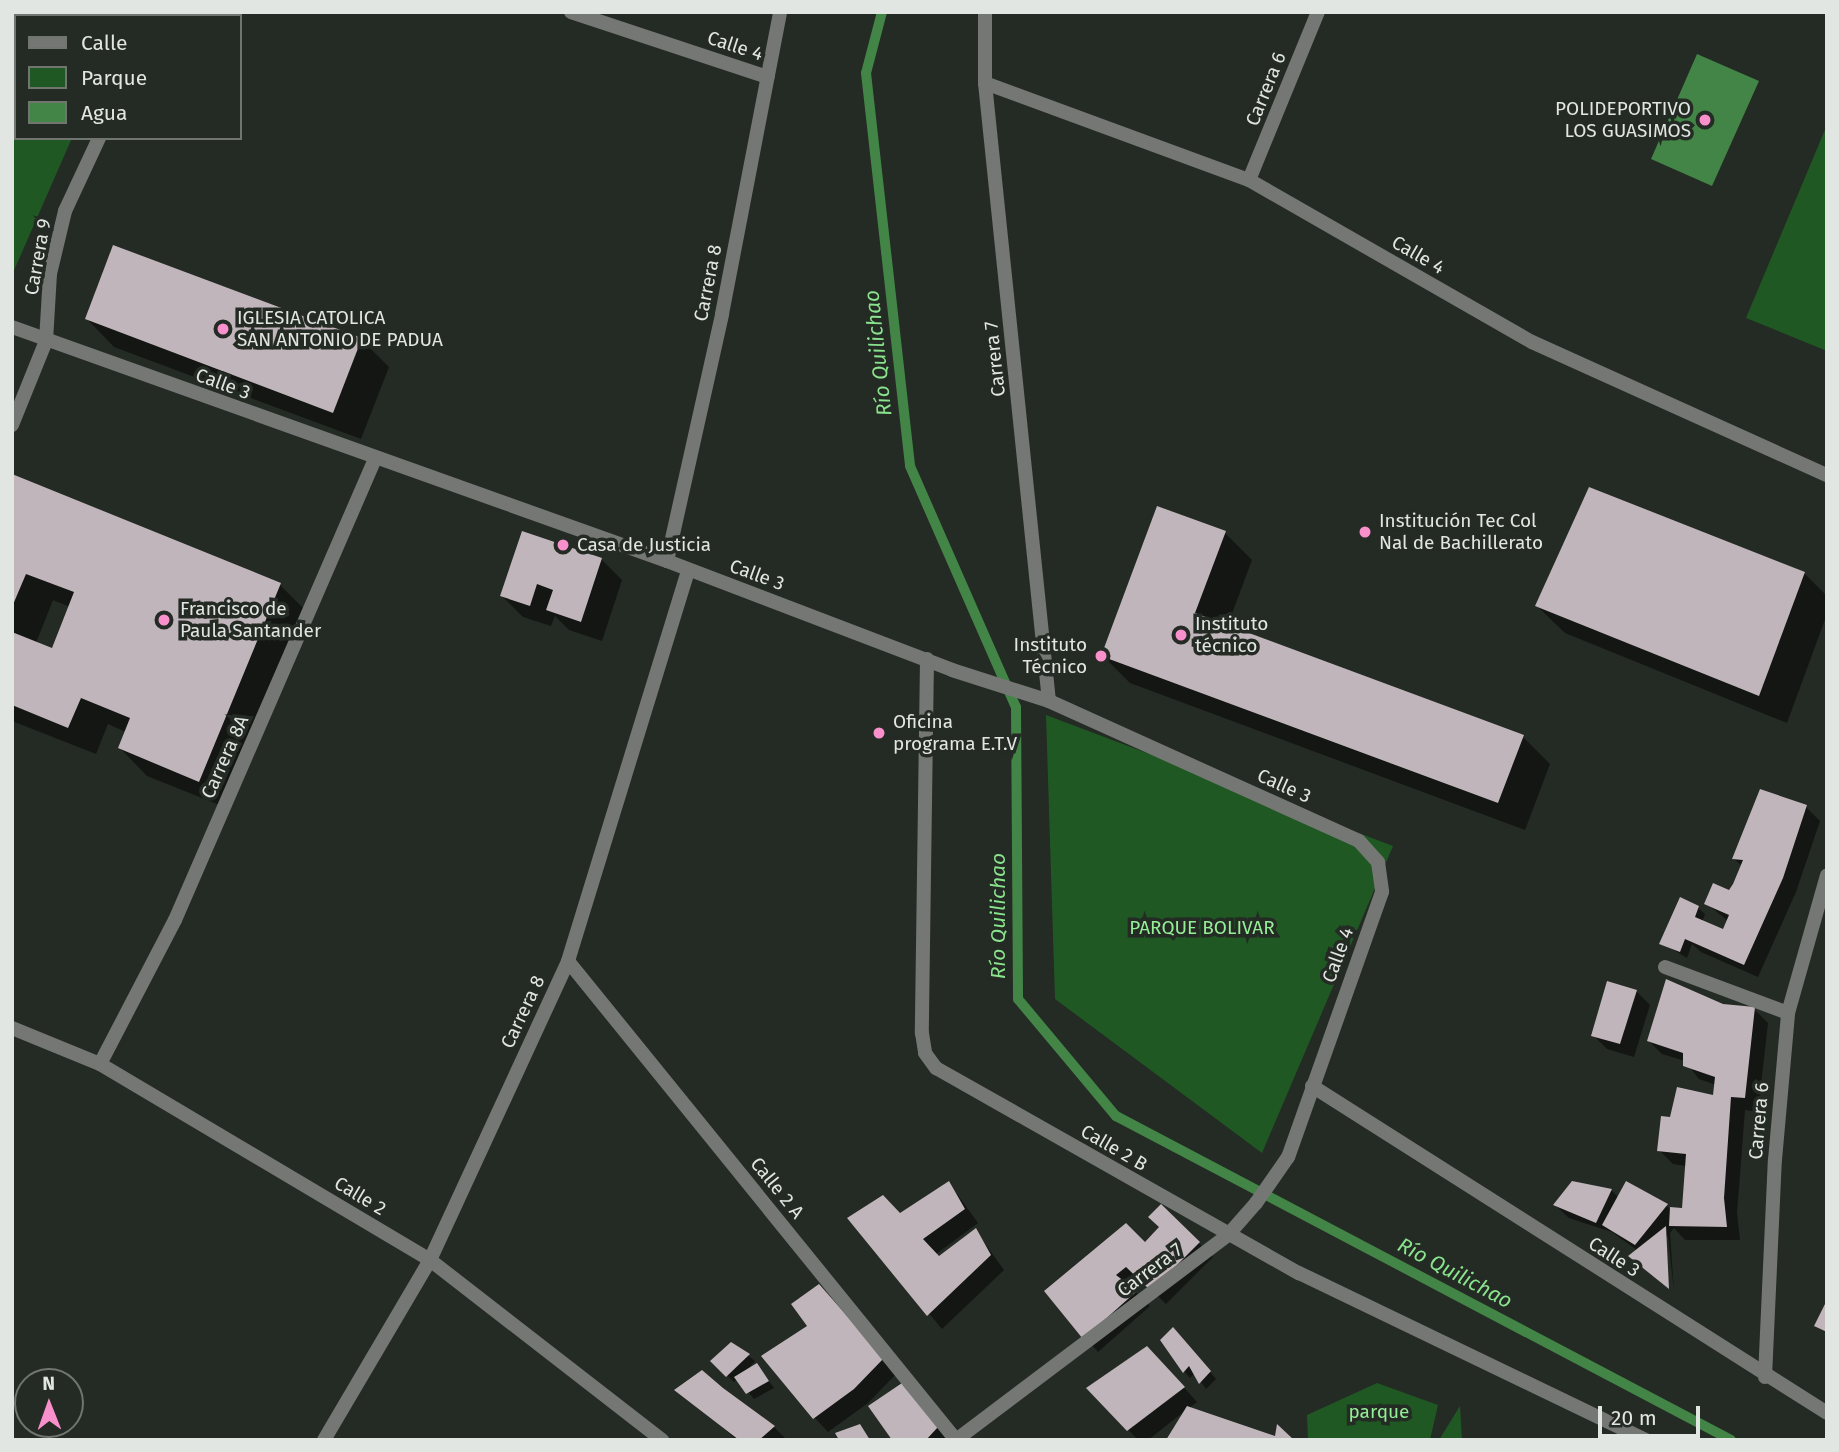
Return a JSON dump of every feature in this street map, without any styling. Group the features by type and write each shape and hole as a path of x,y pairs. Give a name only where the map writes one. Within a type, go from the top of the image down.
{"street":[{"name":"Calle 4","path":"571,12 768,77"},
{"name":"Carrera 8","path":"667,561 780,12"},
{"name":"Carrera 7","path":"985,12 985,83 1049,701"},
{"name":"Carrera 6","path":"1249,180 1318,12"},
{"name":"Calle 4","path":"985,83 1249,180 1532,342 1827,475"},
{"name":"Carrera 9","path":"12,425 46,341 50,274 65,211 98,140"},
{"name":"Calle 3","path":"12,327 375,459 667,561 952,670 1049,701 1359,842"},
{"name":"Carrera 8A","path":"100,1065 175,920 375,459"},
{"name":"Carrera 8","path":"324,1440 430,1260 568,961 688,570"},
{"name":"Calle 2 B","path":"927,659 925,1054 936,1068 1228,1235 1646,1440"},
{"name":"Calle 4","path":"1312,1086 1382,892 1378,862 1359,842"},
{"name":"Carrera 6","path":"1765,1377 1775,1160 1788,1013 1826,879"},
{"name":"Calle 2 A","path":"568,961 956,1440"},
{"path":"1665,967 1788,1013"},
{"name":"Calle 2","path":"12,1028 100,1065 430,1260 662,1440"},
{"name":"Carrera 7","path":"956,1440 1228,1235 1249,1212 1288,1157 1312,1086"},
{"name":"Calle 3","path":"1312,1086 1765,1377 1827,1413"}],"green space":[{"path":"12,12 127,12 14,14 14,140 71,140 12,275"},
{"path":"1827,125 1827,351 1746,318"},
{"name":"PARQUE BOLIVAR","path":"1046,715 1393,846 1262,1153 1055,999"},
{"name":"parque","path":"1377,1383 1438,1405 1430,1440 1308,1440 1307,1415"},
{"path":"1460,1406 1462,1440 1439,1440"}],"water":[{"name":"POLIDEPORTIVO LOS GUASIMOS","path":"1697,54 1759,81 1712,186 1651,159"}],"building":[{"name":"IGLESIA CATOLICA SAN ANTONIO DE PADUA","path":"113,245 362,338 333,413 85,319"},
{"name":"Francisco de Paula Santander","path":"12,474 281,583 199,782 118,748 130,718 81,698 68,728 12,705 12,632 52,648 74,592 26,574 12,607"},
{"path":"1589,487 1805,572 1759,696 1535,606"},
{"name":"Instituto técnico","path":"1157,506 1226,531 1195,613 1524,735 1498,803 1101,656"},
{"path":"522,531 602,558 581,622 546,610 553,590 537,584 530,606 500,596"},
{"path":"1760,789 1807,805 1783,878 1744,965 1685,939 1680,952 1659,944 1680,897 1699,906 1695,917 1723,929 1729,915 1704,904 1713,883 1729,890 1733,884 1743,860 1732,859"},
{"path":"1666,979 1723,1004 1755,1007 1745,1098 1731,1097 1724,1198 1727,1227 1669,1226 1670,1207 1682,1208 1686,1154 1657,1151 1661,1116 1670,1117 1677,1087 1713,1095 1715,1077 1683,1066 1683,1053 1647,1041"},
{"path":"1607,981 1637,990 1620,1044 1591,1036"},
{"path":"949,1181 965,1209 923,1239 939,1256 976,1228 991,1255 927,1316 847,1218 883,1195 900,1213"},
{"path":"1572,1181 1612,1189 1596,1223 1553,1205"},
{"path":"1626,1181 1668,1204 1635,1245 1602,1225"},
{"path":"1161,1204 1200,1242 1151,1291 1126,1267 1116,1275 1137,1291 1083,1339 1044,1291 1126,1223 1145,1242 1159,1227 1148,1217"},
{"path":"1666,1226 1669,1289 1628,1256"},
{"path":"819,1284 884,1358 854,1389 813,1419 761,1356 807,1326 791,1304"},
{"path":"1827,1300 1827,1332 1814,1326"},
{"path":"1173,1327 1211,1371 1199,1384 1189,1366 1183,1373 1160,1340"},
{"path":"731,1342 750,1354 726,1377 710,1361"},
{"path":"1147,1346 1185,1387 1127,1431 1086,1388"},
{"path":"757,1363 769,1381 746,1394 734,1377"},
{"path":"702,1370 775,1426 759,1440 739,1440 674,1390"},
{"path":"902,1383 938,1427 926,1440 892,1440 868,1406"},
{"path":"1187,1406 1275,1436 1277,1424 1294,1440 1166,1440"},
{"path":"860,1424 870,1440 839,1440 835,1433"}],"waterway":[{"name":"Río Quilichao","path":"882,12 866,73 910,466 1016,707 1018,999 1116,1116 1731,1440"}],"place":[{"name":"POLIDEPORTIVO LOS GUASIMOS","path":"1705,120"},
{"name":"IGLESIA CATOLICA SAN ANTONIO DE PADUA","path":"223,329"},
{"name":"Institución Tec Col Nal de Bachillerato","path":"1365,532"},
{"name":"Casa de Justicia","path":"563,545"},
{"name":"Francisco de Paula Santander","path":"164,620"},
{"name":"Instituto técnico","path":"1181,635"},
{"name":"Instituto Técnico","path":"1101,656"},
{"name":"Oficina programa E.T.V","path":"879,733"}]}
